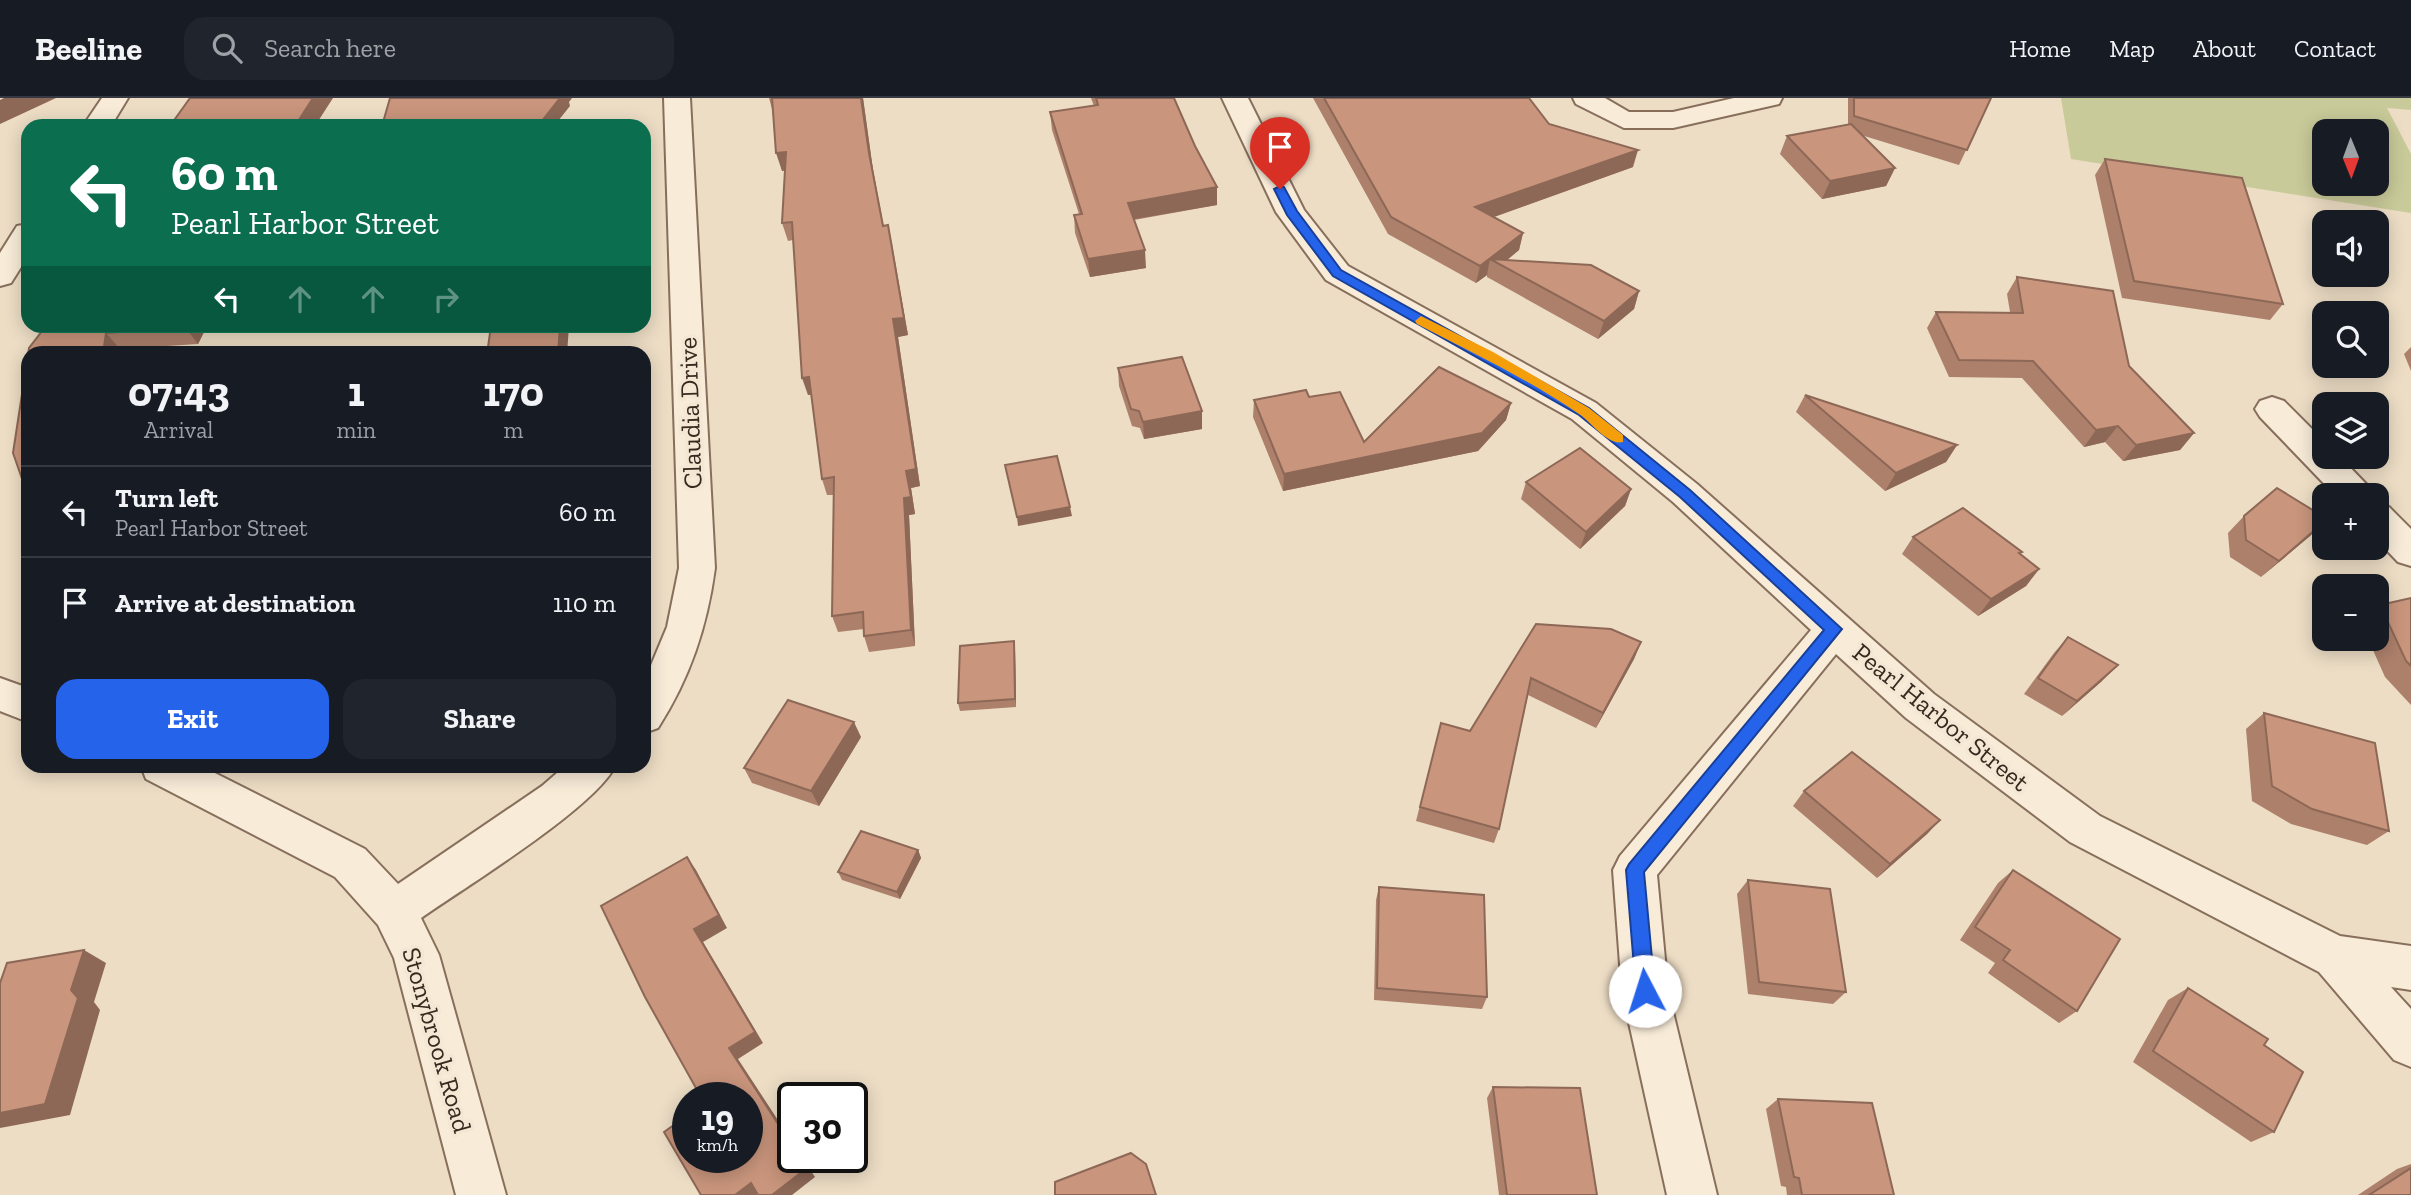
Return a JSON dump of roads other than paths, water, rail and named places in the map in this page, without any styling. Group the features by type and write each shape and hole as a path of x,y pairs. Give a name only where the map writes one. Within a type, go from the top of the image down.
{"street":[{"path":"102,119 115,98"},
{"name":"Claudia Drive","path":"651,705 674,667 691,616 697,568 677,98"},
{"name":"Pearl Harbor Street","path":"1235,98 1291,212 1337,273 1584,411 1685,493 1920,706 2085,829 2335,957 2411,1044"},
{"path":"1586,98 1624,120 1672,120 1769,98"},
{"path":"0,276 21,244"},
{"path":"2272,409 2344,483"},
{"path":"2389,529 2411,551"},
{"path":"1692,1195 1645,991 1635,870 1834,629"},
{"path":"0,694 21,702"},
{"name":"Stonybrook Road","path":"175,773 350,863 394,911 416,955 481,1195"},
{"path":"394,911 557,799 587,773"},
{"path":"2335,957 2411,968"}]}
